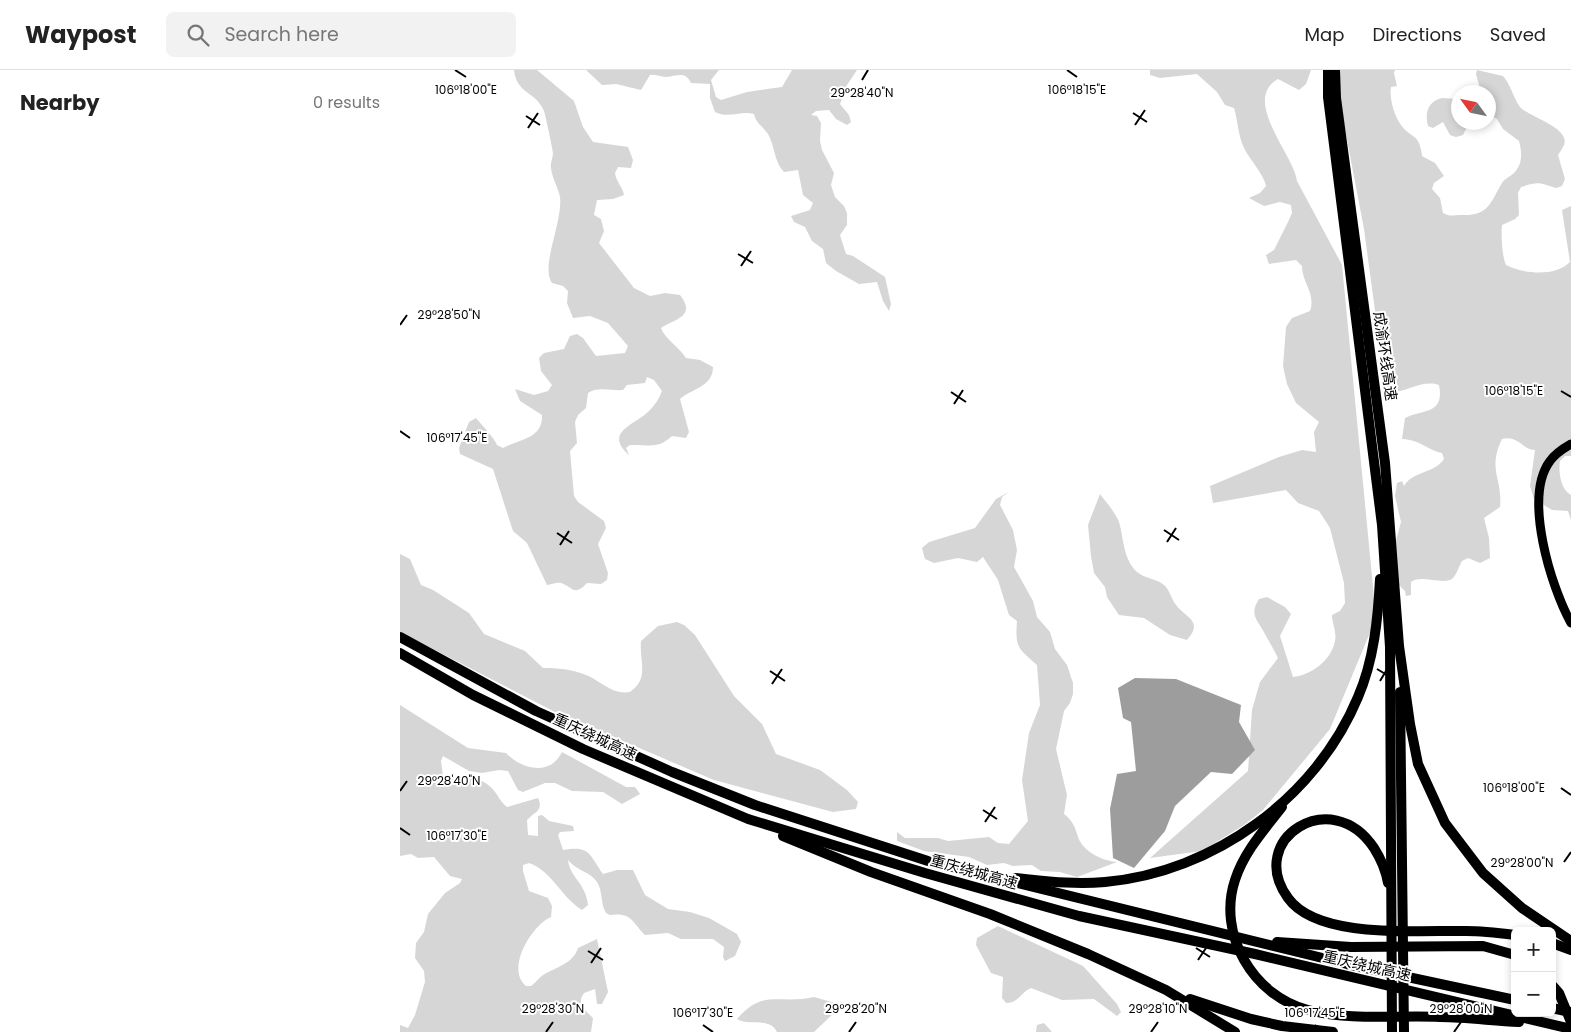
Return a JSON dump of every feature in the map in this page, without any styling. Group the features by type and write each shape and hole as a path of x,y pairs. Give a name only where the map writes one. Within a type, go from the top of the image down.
{"highway":[{"name":"成渝环线高速","path":"1328,70 1328,97 1382,525"},
{"name":"成渝环线高速","path":"1335,70 1336,98 1384,463 1399,646"},
{"path":"970,872 1058,883 1105,882 1133,878 1188,862 1214,850 1240,836 1292,794 1309,777 1326,755 1341,732 1358,697 1368,667 1377,616 1382,525"},
{"path":"1382,525 1390,647 1393,914 1392,1032"},
{"name":"重庆绕城高速","path":"400,637 536,711 672,772 755,805 928,861 1082,901 1347,964 1511,999"},
{"path":"1399,646 1404,913 1404,1032"},
{"path":"1399,646 1410,724 1418,764 1445,823 1482,873 1522,908 1571,941"},
{"name":"重庆绕城高速","path":"400,653 473,695 583,749 748,820 982,890 1079,916 1430,995 1571,1029"},
{"path":"1292,794 1259,836 1242,864 1235,881 1231,901 1231,918 1235,943 1256,977 1276,995 1309,1010 1379,1017 1441,1017 1548,1024"},
{"path":"1393,914 1387,874 1368,840 1352,826 1337,820 1321,818 1308,821 1293,830 1281,848 1277,866 1279,884 1295,906 1311,916 1332,924 1360,929 1400,932 1467,931 1511,935"},
{"path":"748,820 862,869 990,914 1088,954 1166,990 1251,1019 1333,1032"},
{"path":"1258,942 1351,947 1483,946 1511,954"},
{"path":"1556,945 1571,950"},
{"path":"1166,990 1235,1032"},
{"path":"1556,990 1571,1022"},
{"path":"1556,1009 1571,1012"}],"main road":[{"path":"1571,444 1550,461 1542,483 1538,517 1552,573 1563,608 1571,623"}],"shaded area":[{"path":"514,70 537,70 574,101 583,127 593,142 628,147 633,160 631,168 618,167 615,173 624,195 613,199 597,200 594,215 601,219 604,231 599,243 634,288 650,296 665,293 680,295 685,302 685,313 661,328 686,358 700,360 713,367 709,379 701,387 680,399 689,432 686,438 672,436 657,445 630,445 626,448 629,455 622,447 619,440 620,435 651,409 662,391 654,380 647,377 645,383 627,385 623,390 600,389 588,393 586,408 578,415 575,422 577,443 570,451 574,496 578,502 604,521 606,528 598,544 608,573 607,580 601,584 587,583 576,590 561,583 547,585 527,543 513,531 493,469 460,454 459,448 469,422 476,418 497,445 503,448 529,437 539,429 542,415 520,401 515,389 534,395 548,391 552,385 541,371 539,358 544,353 564,349 570,336 577,334 583,338 596,356 625,353 628,346 608,323 590,316 573,318 567,303 568,291 563,286 552,283 549,275 550,255 558,219 560,197 551,168 552,149 544,111 536,99 519,84"},
{"path":"586,70 719,70 711,80 716,97 721,100 747,92 782,87 792,70 857,70 847,85 840,104 849,115 851,122 847,125 836,119 829,110 816,111 811,115 817,116 821,123 820,141 822,150 834,173 831,185 835,197 844,206 847,213 847,225 840,235 846,254 853,256 885,277 891,304 889,311 883,301 877,282 859,284 836,271 826,263 823,249 812,241 805,227 794,222 791,216 810,210 813,203 803,195 798,170 784,172 781,168 768,134 758,123 754,114 725,115 715,112 710,98 710,84 691,83 684,76 666,77 650,75 641,90 616,84 602,85"},
{"path":"1150,70 1311,70 1306,84 1299,90 1278,79 1268,88 1265,100 1272,128 1294,170 1297,181 1342,265 1376,618 1330,729 1263,810 1244,825 1202,851 1150,858 1248,771 1252,710 1260,682 1278,658 1256,618 1254,610 1259,599 1267,597 1285,607 1291,614 1280,636 1293,677 1313,670 1325,661 1333,648 1335,638 1332,615 1340,611 1345,603 1344,583 1330,528 1319,511 1298,503 1286,490 1213,503 1210,486 1279,457 1302,450 1316,452 1314,432 1319,422 1296,403 1287,384 1283,366 1286,327 1292,318 1310,311 1311,299 1302,266 1296,260 1269,264 1266,255 1274,250 1292,213 1291,205 1280,202 1264,206 1249,198 1260,193 1266,186 1263,177 1243,145 1234,108 1225,105 1217,92 1197,74 1160,78 1150,75"},
{"path":"1336,70 1395,70 1397,86 1391,87 1391,101 1394,112 1405,130 1419,143 1422,156 1435,163 1444,176 1434,183 1432,189 1440,198 1443,213 1452,216 1470,215 1483,211 1488,207 1503,181 1517,169 1520,162 1519,141 1503,129 1496,118 1496,85 1479,85 1476,74 1477,70 1503,76 1520,107 1556,128 1564,139 1564,145 1558,155 1565,179 1562,186 1556,188 1536,183 1521,187 1518,193 1519,215 1502,225 1502,234 1506,265 1530,272 1548,272 1564,267 1570,262 1562,210 1571,206 1571,456 1565,456 1560,461 1559,470 1563,485 1571,495 1571,520 1568,511 1552,510 1534,499 1530,486 1535,450 1527,448 1512,439 1502,439 1496,459 1500,507 1484,518 1489,538 1490,558 1480,563 1468,558 1462,561 1453,578 1449,580 1421,579 1411,582 1411,595 1406,596 1405,591 1395,581 1395,544 1401,522 1395,496 1397,483 1402,481 1404,486 1413,477 1435,467 1444,459 1442,453 1420,443 1402,439 1405,418 1435,406 1439,402 1439,385 1426,384 1401,391 1388,392 1385,385 1364,229 1336,82"},
{"path":"1451,99 1451,130 1466,130 1463,135 1456,137 1450,135 1443,122 1433,128 1428,126 1428,109 1437,100"},
{"path":"1009,492 1002,497 1000,505 1013,530 1017,550 1014,567 1033,601 1037,617 1050,632 1055,649 1067,665 1073,683 1073,694 1070,703 1064,711 1056,749 1067,795 1064,814 1070,819 1084,847 1100,858 1117,862 1077,877 1060,872 1041,871 1032,865 1013,866 1004,863 987,865 969,857 924,851 897,841 897,832 905,838 938,838 948,841 989,837 998,843 1009,844 1028,821 1022,780 1029,733 1040,705 1037,665 1019,647 1017,642 1017,621 1009,615 998,580 983,557 977,562 958,558 934,563 925,559 922,548 929,542 975,528 996,499"},
{"path":"1100,494 1119,522 1126,555 1132,567 1140,574 1164,585 1176,605 1192,620 1194,628 1187,640 1170,635 1144,618 1119,615 1107,597 1105,587 1094,573 1088,525"},
{"path":"400,554 410,559 421,585 433,590 469,613 484,634 525,651 543,668 565,669 581,673 612,690 630,692 640,681 642,675 641,641 658,626 677,622 684,625 695,635 734,696 762,724 776,754 820,770 847,790 858,802 856,809 833,812 714,780 553,711 400,632"},
{"path":"1135,678 1176,679 1241,705 1239,722 1255,750 1232,774 1211,772 1175,806 1165,831 1134,868 1113,858 1110,809 1117,774 1136,771 1131,722 1123,718 1118,688"},
{"path":"400,705 468,748 506,753 519,763 535,768 543,768 550,765 557,760 562,752 626,787 635,787 640,794 622,804 603,792 572,791 555,783 545,783 523,792 518,790 508,771 499,770 482,773 469,771 443,756 441,761 443,776 479,780 493,789 507,807 538,798 540,802 539,809 527,820 528,835 538,836 538,816 542,815 549,821 573,826 574,831 560,832 558,835 563,850 584,850 591,856 603,874 617,870 633,870 645,895 668,909 690,912 709,918 737,934 741,942 735,956 725,961 723,957 724,947 713,939 681,939 668,933 645,935 631,919 623,915 610,915 606,913 597,882 568,860 572,872 587,897 588,905 582,910 568,898 551,878 529,863 523,865 523,871 529,891 548,898 552,906 551,917 536,929 523,948 518,969 520,978 526,986 531,986 543,975 572,958 578,948 597,939 608,992 602,1004 597,1004 595,989 584,993 582,997 582,1007 593,1018 591,1032 400,1032 400,1025 408,1028 415,1015 425,982 424,971 415,958 416,943 424,932 428,914 445,893 460,883 462,879 450,876 434,857 418,858 411,854 400,856"},
{"path":"998,926 1083,966 1117,1004 1121,1012 1117,1016 1094,999 1062,1000 1031,988 1014,1001 1006,1003 1002,998 1003,977 991,973 976,945 977,938"},
{"path":"814,997 835,1003 837,1010 814,1032 777,1032 769,1024 737,1019 746,1009 764,1001"},
{"path":"1044,1023 1052,1032 1036,1032 1037,1025"}]}
